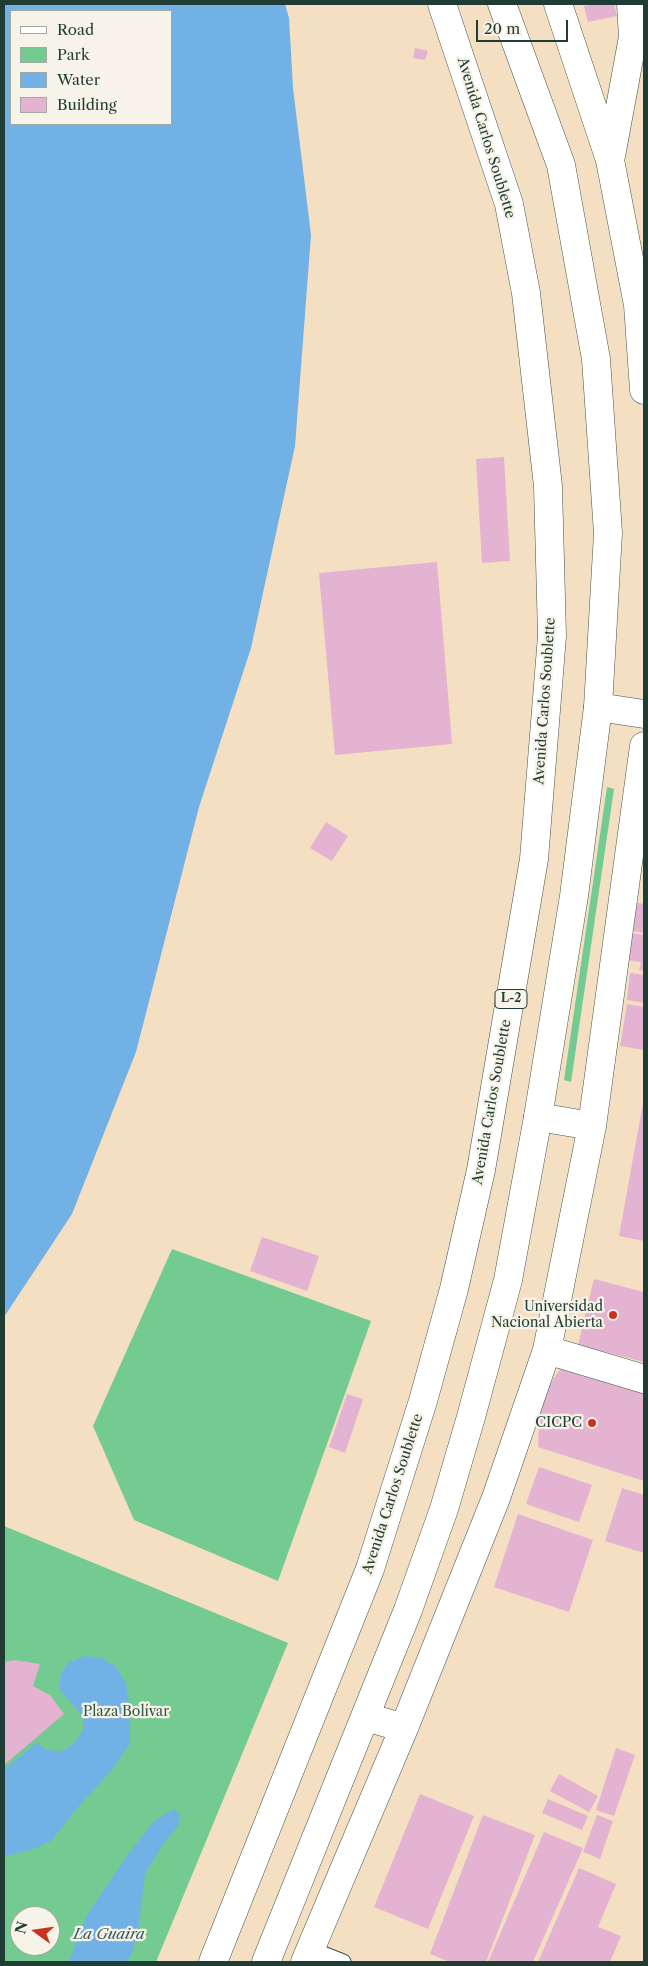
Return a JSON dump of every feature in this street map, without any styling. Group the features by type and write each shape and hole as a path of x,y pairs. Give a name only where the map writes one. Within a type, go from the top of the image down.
{"main road":[{"name":"Avenida Carlos Soublette","path":"213,1962 370,1569 423,1401 454,1290 481,1170 534,859 552,636 548,486 526,293 509,204 442,4"},
{"path":"266,1962 366,1717 444,1509 508,1280 538,1117 574,896 598,706 608,534 596,359 561,165 502,4"},
{"path":"558,4 635,242 644,390"},
{"path":"610,160 633,37 631,4"},
{"path":"598,706 644,714"},
{"path":"307,1956 404,1728 496,1498 547,1350 592,1126 644,746"},
{"path":"538,1117 592,1126"},
{"path":"547,1350 644,1379"},
{"path":"366,1717 404,1728"}],"lane":[{"path":"307,1956 343,1962"}],"green space":[{"path":"607,787 614,789 571,1082 564,1080"},
{"path":"172,1249 371,1321 278,1581 134,1520 93,1426"},
{"name":"Plaza Bolívar","path":"4,1526 288,1643 156,1962 4,1962"}],"water":[{"path":"4,4 285,4 289,18 293,88 311,235 295,446 251,648 199,807 136,1052 72,1214 4,1317"},
{"path":"85,1656 101,1658 115,1666 126,1683 130,1710 130,1743 112,1770 78,1807 51,1841 33,1849 4,1857 4,1769 38,1742 42,1748 60,1752 73,1744 82,1732 84,1724 82,1715 59,1689 61,1673 69,1662"},
{"name":"La Guaira","path":"174,1809 180,1815 178,1826 163,1844 145,1874 138,1930 131,1956 126,1962 69,1962 87,1915 129,1853 155,1820"}],"building":[{"path":"614,4 617,16 588,22 584,6"},
{"path":"415,48 428,51 425,60 413,58"},
{"path":"504,457 510,561 482,563 476,459"},
{"path":"437,562 452,744 335,755 319,573"},
{"path":"326,822 348,836 332,861 310,848"},
{"path":"632,902 644,904 644,933 628,930"},
{"path":"630,933 644,935 644,971 639,970 641,962 626,960"},
{"path":"630,973 644,975 644,1003 627,1000"},
{"path":"627,1004 644,1007 644,1050 620,1046"},
{"path":"644,1103 644,1241 619,1236"},
{"path":"262,1237 319,1256 307,1291 250,1271"},
{"path":"594,1279 644,1292 644,1362 578,1345"},
{"name":"CICPC","path":"564,1363 644,1389 644,1481 538,1447 540,1399"},
{"path":"347,1394 363,1399 345,1453 329,1447"},
{"path":"539,1467 592,1485 579,1522 526,1504"},
{"path":"622,1488 644,1495 644,1553 605,1541"},
{"path":"518,1514 593,1540 569,1612 494,1587"},
{"path":"15,1660 40,1664 33,1686 50,1695 64,1714 4,1765 4,1662"},
{"path":"616,1748 635,1755 614,1816 596,1810"},
{"path":"559,1774 598,1796 589,1812 550,1791"},
{"path":"420,1794 474,1816 428,1929 374,1907"},
{"path":"548,1799 588,1816 582,1830 542,1813"},
{"path":"483,1815 535,1835 486,1962 450,1962 430,1954"},
{"path":"597,1815 613,1821 600,1859 583,1852"},
{"path":"544,1832 583,1848 533,1962 488,1962"},
{"path":"579,1868 616,1884 598,1927 621,1936 610,1962 538,1962"}],"place":[{"name":"Universidad Nacional Abierta","path":"613,1315"},
{"name":"CICPC","path":"592,1423"}]}
